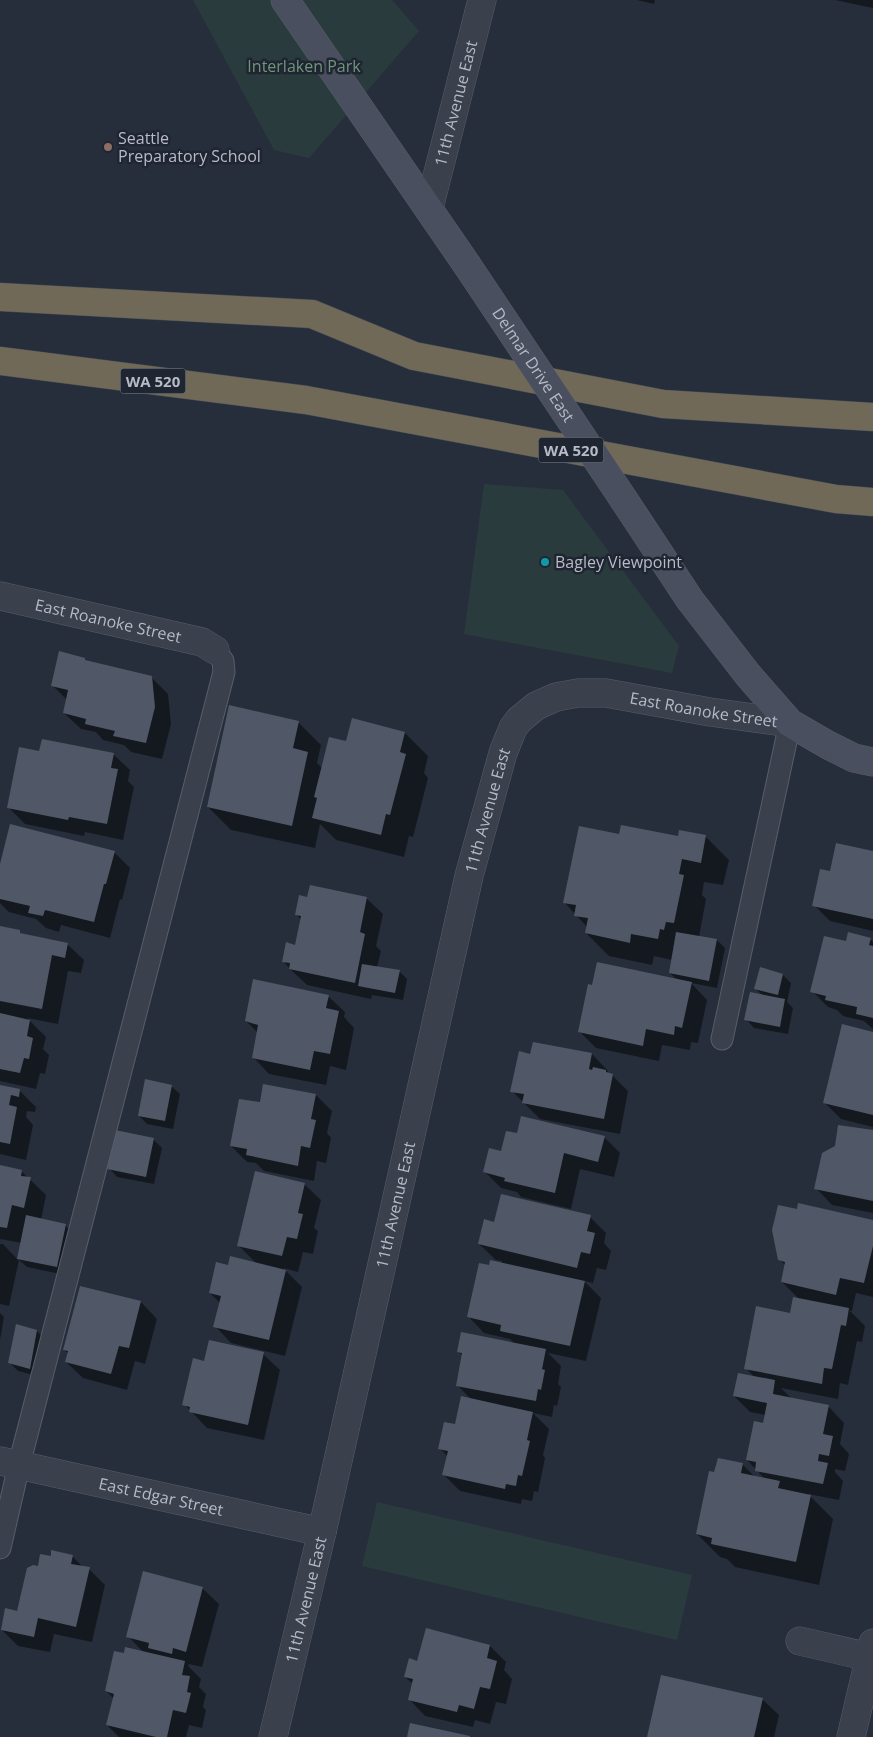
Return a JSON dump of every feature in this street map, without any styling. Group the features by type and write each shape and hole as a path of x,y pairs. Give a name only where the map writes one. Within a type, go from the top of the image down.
{"highway":[{"path":"0,297 299,314 414,356 663,404 873,417"},
{"name":"WA 520","path":"0,361 306,400 836,499 873,502"},
{"path":"836,499 873,513"}],"main road":[{"name":"Delmar Drive East","path":"285,0 429,208 690,600 748,675 790,723"},
{"name":"East Roanoke Street","path":"790,723 854,758 873,762"}],"street":[{"name":"11th Avenue East","path":"429,208 482,0"},
{"name":"East Roanoke Street","path":"0,596 202,642 215,650"},
{"name":"East Roanoke Street","path":"556,697 578,693 606,693 710,712 790,723"},
{"name":"11th Avenue East","path":"273,1737 322,1532 469,876 503,753 513,728 519,720 536,706 556,697"},
{"name":"East Edgar Street","path":"10,1463 322,1532"},
{"path":"800,1641 872,1652 851,1737"}],"lane":[{"path":"0,1548 10,1463 224,672 223,662 215,650"},
{"path":"722,1039 790,723"}],"green space":[{"name":"Interlaken Park","path":"193,0 392,0 419,31 309,158 274,150"},
{"name":"Bagley Viewpoint","path":"484,484 563,490 679,646 672,673 464,634"},
{"path":"377,1502 692,1575 677,1640 362,1566"}],"building":[{"path":"59,651 85,658 85,660 152,676 155,707 146,743 113,736 115,731 85,724 86,719 63,713 68,690 51,686"},
{"path":"229,705 299,721 293,748 308,752 292,826 207,807"},
{"path":"352,718 405,732 400,752 406,754 390,815 386,814 381,835 312,818 317,798 314,797 329,737 346,741"},
{"path":"42,739 114,753 111,768 118,769 107,824 69,817 68,820 7,808 19,747 39,751"},
{"path":"10,824 115,851 94,922 45,910 43,916 28,913 30,906 0,899 0,864"},
{"path":"621,825 678,836 679,830 706,835 701,863 682,859 679,874 684,875 674,923 666,922 664,930 660,929 658,939 631,934 630,943 585,933 588,918 574,916 576,905 563,903 579,826 619,834"},
{"path":"836,843 873,851 873,919 812,906 820,869 830,871"},
{"path":"310,885 367,897 360,932 365,934 355,983 289,969 290,963 282,962 286,942 295,945 301,916 295,915 299,895 307,897"},
{"path":"0,926 20,930 20,933 68,943 65,958 52,955 42,1009 0,1001"},
{"path":"676,932 717,939 709,981 669,973"},
{"path":"848,932 871,938 869,945 873,946 873,1018 856,1014 857,1007 825,1000 826,996 810,992 824,936 846,941"},
{"path":"597,962 692,982 682,1028 675,1026 674,1035 646,1029 643,1046 578,1032 588,984 592,985"},
{"path":"362,964 400,970 395,993 358,986"},
{"path":"760,967 783,974 778,995 754,989"},
{"path":"253,979 329,995 326,1008 339,1011 330,1054 314,1051 310,1070 252,1058 258,1025 245,1021"},
{"path":"750,992 785,999 780,1027 744,1020"},
{"path":"0,1013 30,1020 27,1036 33,1038 29,1059 24,1058 20,1073 0,1069"},
{"path":"842,1024 873,1032 873,1115 823,1103"},
{"path":"533,1042 592,1053 589,1069 592,1070 593,1067 613,1074 604,1119 522,1103 524,1094 510,1092 519,1051 530,1054"},
{"path":"145,1079 172,1085 165,1121 138,1116"},
{"path":"263,1084 316,1094 311,1119 316,1120 310,1148 301,1146 298,1166 246,1155 247,1149 230,1146 239,1099 260,1102"},
{"path":"0,1085 20,1089 19,1097 11,1095 9,1105 17,1107 10,1144 0,1142"},
{"path":"521,1116 605,1136 598,1162 564,1153 555,1193 504,1181 505,1178 483,1172 489,1148 501,1151 506,1131 517,1133"},
{"path":"838,1125 873,1130 873,1201 814,1189 822,1153 835,1146"},
{"path":"115,1130 154,1138 146,1177 107,1169"},
{"path":"0,1165 22,1170 21,1176 31,1177 24,1208 12,1205 7,1228 0,1227"},
{"path":"255,1171 305,1183 298,1213 303,1214 297,1239 287,1237 282,1256 237,1246"},
{"path":"501,1194 591,1215 587,1231 595,1233 590,1254 581,1252 577,1268 478,1244 484,1219 494,1222"},
{"path":"798,1203 873,1220 873,1246 864,1283 840,1278 836,1295 781,1282 785,1262 778,1260 772,1230 778,1205 797,1209"},
{"path":"26,1215 66,1224 57,1267 17,1259"},
{"path":"230,1256 286,1270 269,1340 213,1327 221,1296 209,1293 216,1262 228,1265"},
{"path":"490,1260 585,1281 570,1346 500,1331 501,1325 467,1317 479,1263 489,1265"},
{"path":"80,1286 141,1301 129,1348 119,1346 111,1374 65,1362 68,1351 63,1350"},
{"path":"793,1297 849,1308 846,1326 841,1325 832,1369 824,1368 822,1384 744,1369 756,1306 790,1313"},
{"path":"16,1324 37,1330 30,1369 8,1363"},
{"path":"461,1332 546,1349 542,1369 545,1370 541,1390 538,1389 536,1401 456,1386 462,1353 457,1352"},
{"path":"209,1340 264,1352 248,1425 189,1412 190,1407 182,1405 193,1358 204,1361"},
{"path":"738,1373 775,1380 773,1394 829,1405 823,1434 833,1436 829,1456 819,1454 818,1461 828,1463 823,1484 755,1471 756,1462 746,1460 754,1421 763,1423 767,1403 733,1396"},
{"path":"461,1396 533,1412 527,1440 530,1441 522,1476 518,1475 516,1486 506,1484 505,1489 442,1475 448,1451 438,1449 444,1422 455,1424"},
{"path":"718,1458 743,1463 741,1473 780,1481 778,1488 811,1495 796,1562 711,1544 712,1538 696,1534 709,1471 714,1472"},
{"path":"51,1550 73,1555 71,1564 90,1567 76,1627 38,1618 34,1637 1,1630 5,1608 17,1611 27,1568 33,1565 38,1566 40,1554 51,1556"},
{"path":"143,1571 203,1587 186,1652 173,1648 172,1654 148,1648 149,1643 126,1637"},
{"path":"426,1628 490,1645 487,1658 497,1661 490,1689 480,1687 474,1709 459,1705 457,1712 408,1700 413,1679 404,1677 409,1658 417,1661"},
{"path":"125,1647 185,1661 182,1675 190,1676 187,1692 191,1693 186,1713 173,1710 167,1737 156,1737 106,1725 114,1694 105,1691 114,1651 124,1653"},
{"path":"661,1675 763,1698 754,1737 647,1737"},
{"path":"410,1723 470,1736 470,1737 407,1737"}],"place":[{"name":"Seattle Preparatory School","path":"108,147"},
{"name":"Bagley Viewpoint","path":"545,562"}]}
